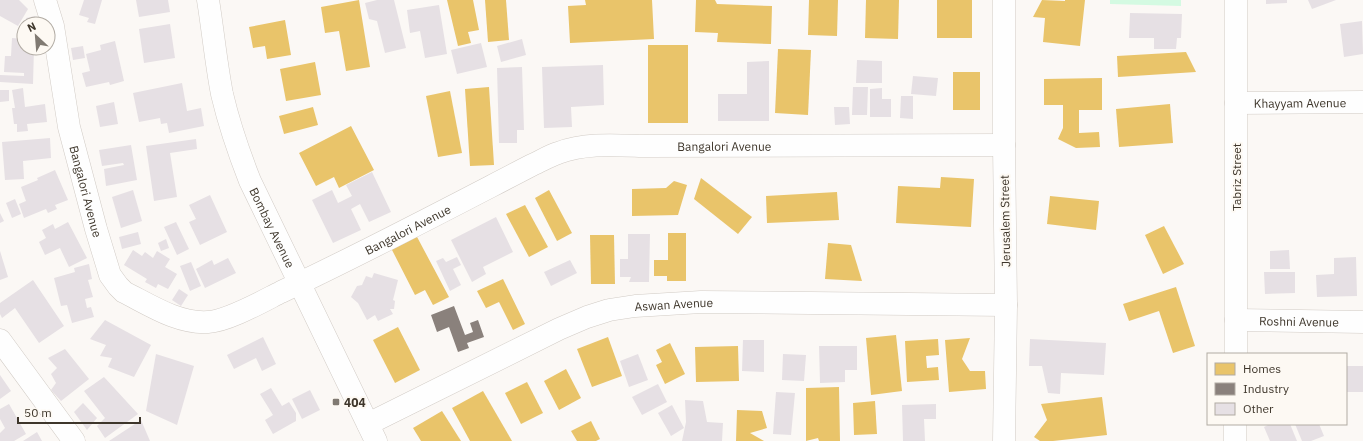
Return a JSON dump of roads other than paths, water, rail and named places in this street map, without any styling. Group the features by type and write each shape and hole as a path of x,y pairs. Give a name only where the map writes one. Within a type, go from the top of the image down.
{"street":[{"name":"Bangalori Avenue","path":"45,0 53,26 69,127 96,229 110,275 124,292 173,317 208,322 230,316 300,283 532,165 558,153 573,149 595,145 1004,145"},
{"name":"Jerusalem Street","path":"1004,0 1006,305 1004,441"},
{"name":"Tabriz Street","path":"1236,0 1236,353"},
{"name":"Bombay Avenue","path":"211,1 222,93 237,147 250,181 372,432"},
{"name":"Khayyam Avenue","path":"1236,103 1363,102"},
{"name":"Aswan Avenue","path":"372,432 559,329 587,317 609,310 635,306 702,302 1006,305"},
{"name":"Roshni Avenue","path":"1236,320 1363,322"},
{"path":"0,340 74,441"},
{"path":"1235,425 1235,441"}],"place":[{"name":"404","path":"336,402"}]}
